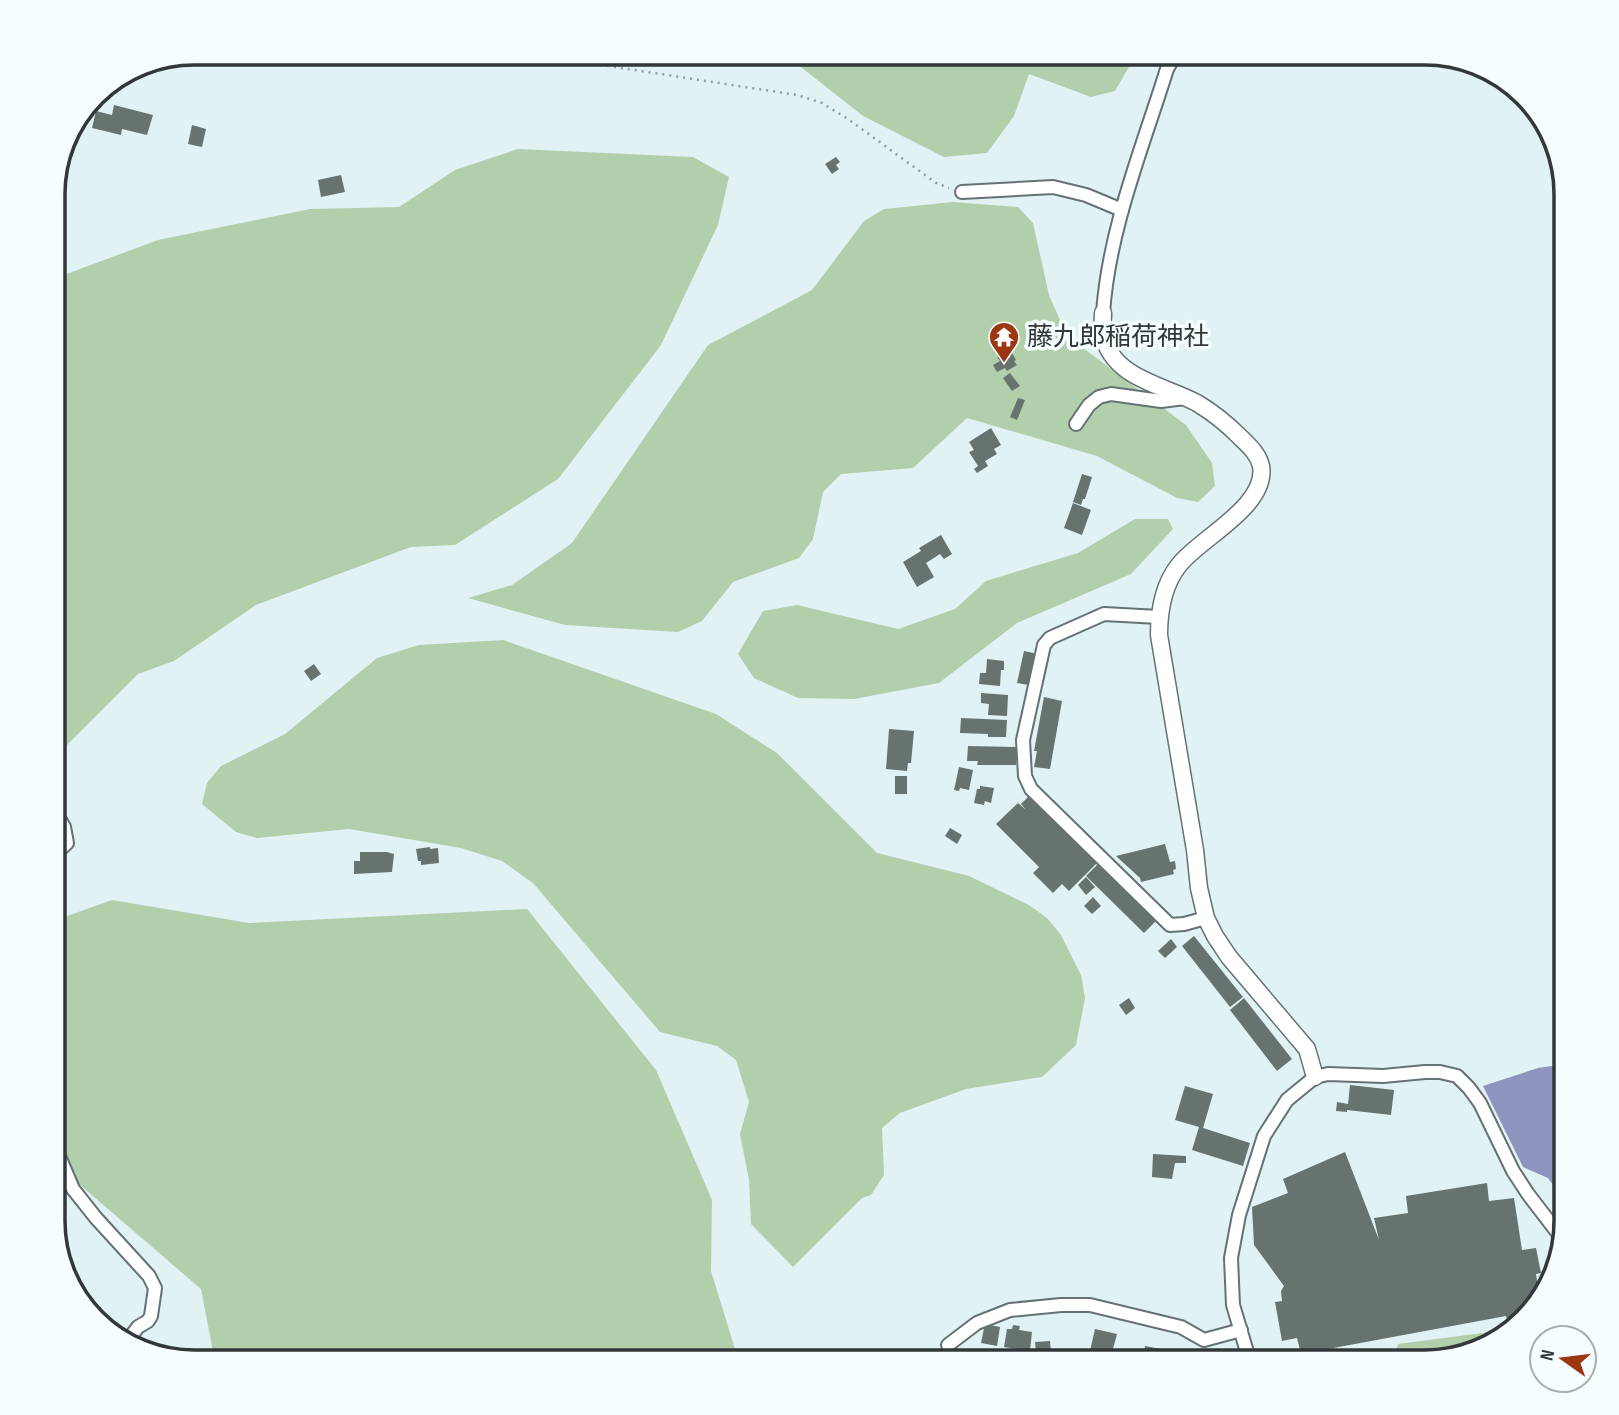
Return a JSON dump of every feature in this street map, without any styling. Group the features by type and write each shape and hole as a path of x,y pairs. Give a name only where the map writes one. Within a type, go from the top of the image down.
{"street":[{"path":"1169,65 1122,210 1105,279 1103,333 1109,351 1119,365 1198,404 1235,432 1257,454 1261,468 1259,482 1250,501 1179,565 1161,603 1161,648 1206,918 1230,957 1307,1049 1315,1077"},
{"path":"962,192 1053,187 1086,195 1122,210"},
{"path":"1076,424 1099,397 1111,394 1161,401 1185,398"},
{"path":"1159,617 1104,614 1050,638 1044,645 1023,740 1025,776 1031,789 1170,925 1206,918"},
{"path":"1246,1350 1233,1306 1231,1258 1239,1215 1264,1136 1287,1100 1315,1077 1328,1074 1383,1076 1425,1072 1457,1076 1480,1103 1513,1171 1554,1227"},
{"path":"65,1170 73,1189 149,1276 155,1287 151,1316 132,1335"},
{"path":"948,1345 977,1323 1010,1310 1060,1305 1090,1305 1116,1311 1181,1328 1204,1340 1241,1330"}],"path":[{"path":"607,65 797,95 822,103 936,183 962,192"}],"green space":[{"path":"798,65 1130,65 1115,91 1091,97 1029,74 1014,116 987,153 944,157 863,116"},
{"path":"518,149 693,157 729,177 718,225 661,345 558,479 455,545 411,547 256,605 174,661 138,674 65,747 65,275 158,240 310,209 399,207 455,170"},
{"path":"953,202 1018,207 1033,223 1049,295 1067,336 1186,425 1212,463 1215,486 1198,502 1177,498 1097,456 967,418 913,468 841,474 823,492 813,539 799,558 733,582 702,621 678,632 565,625 468,598 512,585 572,543 708,345 812,290 864,221 884,209"},
{"path":"1135,519 1168,519 1173,529 1131,574 1017,623 939,683 854,699 798,698 754,678 738,654 763,611 797,605 898,629 955,609 986,581 1078,553"},
{"path":"503,640 716,714 777,753 877,853 969,876 1029,905 1047,918 1061,935 1081,975 1085,998 1076,1045 1042,1077 966,1089 900,1113 882,1128 884,1175 871,1195 862,1198 793,1267 751,1224 749,1180 740,1134 749,1102 736,1060 717,1046 660,1032 533,883 502,861 461,848 349,829 257,838 236,832 202,804 207,783 221,766 285,734 377,658 419,645"},
{"path":"112,900 249,923 527,909 656,1070 712,1200 711,1271 735,1350 213,1350 201,1289 72,1178 65,1158 65,917"},
{"path":"1491,1332 1451,1348 1396,1350 1398,1344"}],"water":[{"path":"1554,1066 1554,1186 1548,1178 1523,1167 1483,1086 1538,1068"}],"building":[{"path":"114,105 153,115 147,135 122,129 121,135 92,128 96,111 112,115"},
{"path":"192,125 206,129 202,147 188,144"},
{"path":"836,157 840,162 836,165 839,169 832,174 825,164"},
{"path":"341,175 345,192 321,197 318,180"},
{"path":"1008,351 1012,353 1017,365 1007,371 1005,368 997,372 993,365 1000,361 997,357"},
{"path":"1010,373 1020,386 1012,391 1003,378"},
{"path":"1018,398 1025,400 1017,420 1010,417"},
{"path":"991,428 1001,445 994,449 997,454 985,461 988,466 977,473 974,469 978,466 969,452 974,450 969,442"},
{"path":"1082,474 1092,477 1081,505 1073,502"},
{"path":"1073,503 1091,510 1082,535 1064,528"},
{"path":"941,535 952,554 944,559 940,554 926,563 934,577 917,587 903,562 921,551 919,548"},
{"path":"1024,651 1038,654 1028,685 1017,683"},
{"path":"987,659 1004,661 1000,686 979,684 980,673 986,673"},
{"path":"314,664 321,674 311,681 304,671"},
{"path":"981,693 1008,695 1007,716 988,715 989,704 981,703"},
{"path":"1044,697 1062,701 1050,769 1034,767 1037,751 1034,751"},
{"path":"961,718 1007,720 1006,737 960,733"},
{"path":"889,729 914,731 911,763 908,763 907,771 886,769"},
{"path":"968,746 1016,747 1016,765 977,765 978,761 967,761"},
{"path":"959,767 973,770 969,790 954,790"},
{"path":"895,776 907,776 907,794 895,794"},
{"path":"980,786 994,788 991,803 974,803"},
{"path":"1029,796 1097,863 1069,891 1062,884 1053,893 1033,873 1039,867 996,824 1018,803 1026,810 1021,804"},
{"path":"950,828 962,835 957,844 945,836"},
{"path":"1165,844 1170,862 1175,861 1174,874 1141,882 1116,856"},
{"path":"438,848 439,863 421,865 416,849"},
{"path":"360,852 394,854 392,872 354,874 354,861 360,861"},
{"path":"1101,861 1159,918 1144,933 1086,876"},
{"path":"1086,877 1095,887 1086,895 1078,885"},
{"path":"1093,897 1101,906 1092,914 1084,906"},
{"path":"1194,936 1243,997 1230,1007 1182,946"},
{"path":"1171,939 1177,947 1165,958 1158,951"},
{"path":"1129,998 1135,1008 1126,1015 1119,1005"},
{"path":"1244,998 1292,1059 1277,1071 1230,1010"},
{"path":"1350,1085 1394,1090 1391,1115 1336,1111 1337,1102 1348,1104"},
{"path":"1185,1086 1213,1094 1203,1128 1250,1143 1243,1166 1192,1150 1199,1127 1175,1120"},
{"path":"1345,1152 1379,1240 1374,1218 1408,1213 1406,1196 1487,1183 1489,1201 1514,1198 1522,1250 1536,1248 1541,1273 1536,1274 1538,1285 1528,1300 1507,1321 1506,1316 1323,1350 1300,1350 1297,1338 1282,1341 1275,1302 1282,1301 1281,1291 1284,1286 1254,1245 1252,1207 1288,1193 1283,1179"},
{"path":"1153,1154 1186,1156 1186,1163 1175,1163 1172,1179 1152,1177"},
{"path":"985,1324 1000,1327 997,1346 981,1343"},
{"path":"1013,1325 1020,1326 1019,1330 1032,1332 1030,1350 1004,1347 1007,1329 1012,1329"},
{"path":"1095,1329 1117,1334 1113,1350 1090,1350"},
{"path":"1050,1341 1051,1350 1036,1350 1035,1342"},
{"path":"1145,1346 1166,1350 1144,1350"}],"place":[{"name":"藤九郎稲荷神社","path":"1004,364"}]}
